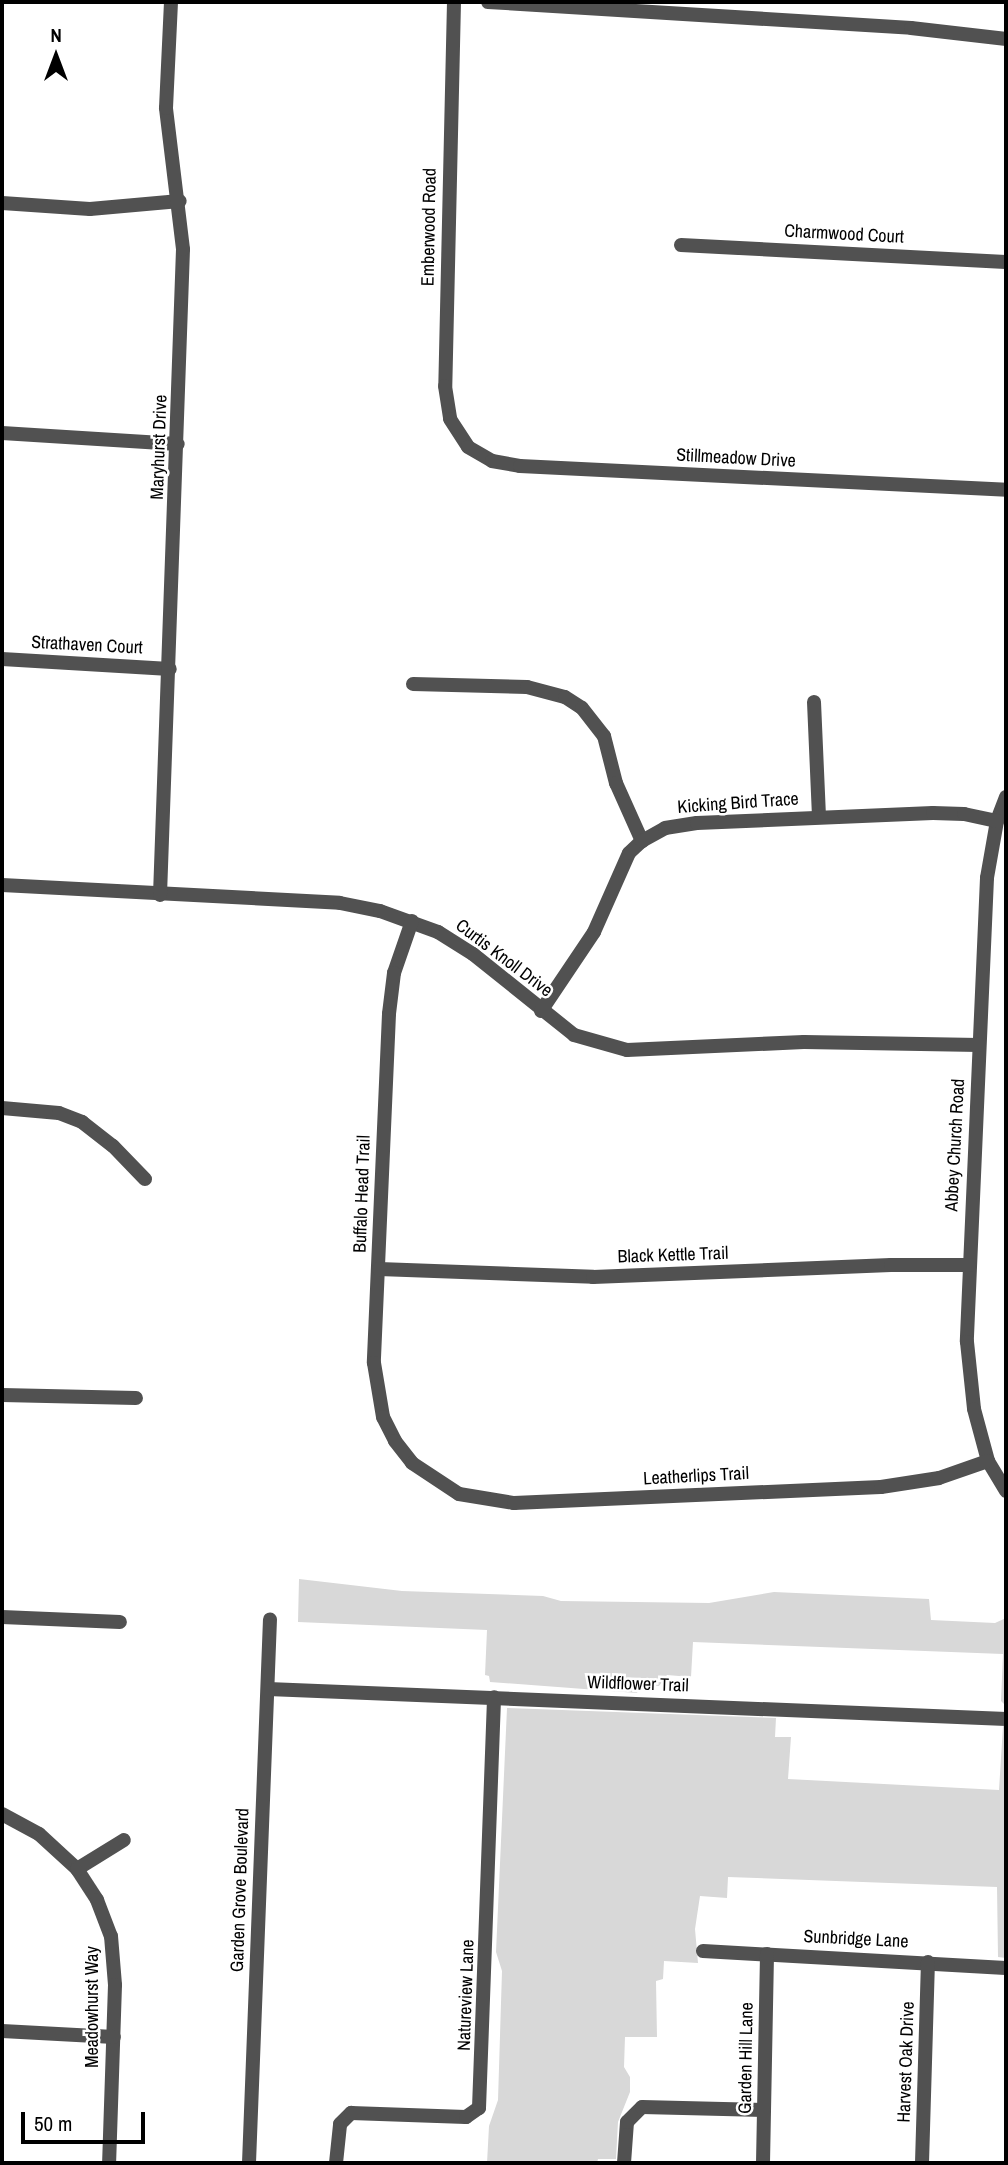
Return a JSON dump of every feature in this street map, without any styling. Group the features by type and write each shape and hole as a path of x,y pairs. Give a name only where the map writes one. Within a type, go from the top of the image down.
{"street":[{"name":"Maryhurst Drive","path":"160,895 184,249 180,201 167,135 171,2"},
{"name":"Emberwood Road","path":"454,2 445,386 450,419 468,447"},
{"path":"488,2 689,8 1006,39"},
{"path":"2,203 90,209 180,201"},
{"name":"Charmwood Court","path":"681,245 1006,262"},
{"path":"2,433 178,444"},
{"name":"Stillmeadow Drive","path":"468,447 492,461 520,466 1006,491"},
{"name":"Strathaven Court","path":"2,659 170,669"},
{"path":"413,684 527,687 565,697 589,715 604,736 616,783 642,841"},
{"path":"814,702 819,817"},
{"name":"Abbey Church Road","path":"1006,797 997,821 987,878 969,1265 970,1384 1006,1491"},
{"name":"Kicking Bird Trace","path":"541,1011 581,955 602,916 624,861 642,841 676,825 933,813 964,814 997,821"},
{"name":"Curtis Knoll Drive","path":"2,885 340,903 412,921 473,954 574,1035 590,1042 627,1049 804,1042 979,1045"},
{"name":"Buffalo Head Trail","path":"412,921 397,960 390,1000 374,1363 376,1390 383,1417 395,1441 412,1463"},
{"path":"2,1108 59,1113 82,1122 107,1140 145,1179"},
{"name":"Black Kettle Trail","path":"379,1269 593,1277 891,1265 969,1265"},
{"path":"2,1395 136,1398"},
{"name":"Leatherlips Trail","path":"412,1463 459,1494 514,1503 881,1487 996,1466"},
{"path":"2,1616 120,1622"},
{"name":"Garden Grove Boulevard","path":"249,2163 270,1619"},
{"name":"Wildflower Trail","path":"268,1689 1006,1719"},
{"name":"Natureview Lane","path":"336,2163 340,2124 351,2113 466,2117 480,2108 494,1697"},
{"name":"Meadowhurst Way","path":"2,1814 40,1834 77,1869 97,1900 111,1936 115,1961 109,2163"},
{"path":"77,1869 124,1840"},
{"name":"Sunbridge Lane","path":"704,1951 1006,1968"},
{"name":"Garden Hill Lane","path":"764,2163 767,1954"},
{"name":"Harvest Oak Drive","path":"922,2163 928,1962"},
{"path":"2,2031 114,2037"},
{"path":"624,2163 627,2122 642,2107 764,2110"}],"shaded area":[{"path":"299,1579 402,1591 543,1596 561,1601 709,1603 774,1592 929,1599 931,1620 995,1623 1006,1618 1006,1706 1001,1701 1003,1654 693,1642 691,1677 667,1675 659,1686 641,1685 637,1693 490,1682 489,1676 485,1675 487,1630 298,1622"},
{"path":"507,1708 776,1718 775,1737 791,1737 788,1779 999,1790 1003,1726 1006,1726 1006,1958 998,1957 997,1887 728,1877 727,1898 700,1896 695,1929 698,1963 664,1961 663,1979 656,1981 657,2037 625,2037 624,2067 630,2077 630,2092 618,2122 616,2159 598,2159 597,2163 487,2163 489,2126 498,2100 502,1971 496,1952"}]}
